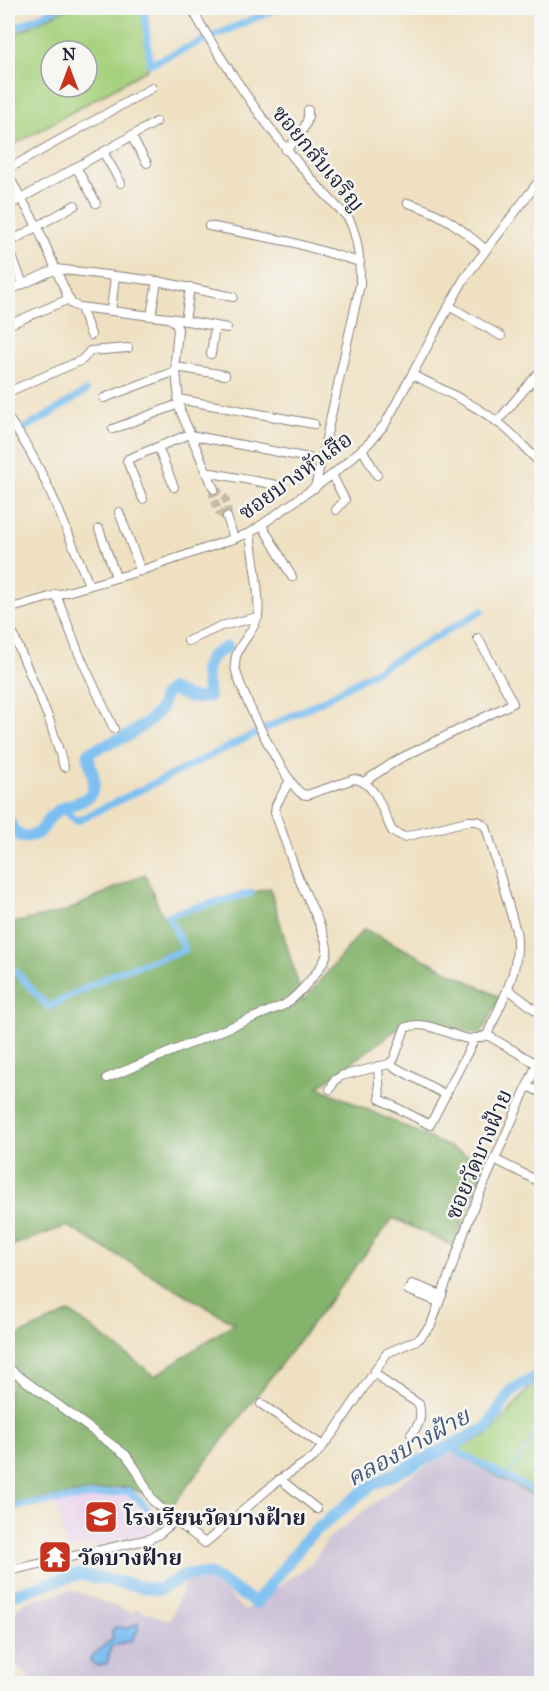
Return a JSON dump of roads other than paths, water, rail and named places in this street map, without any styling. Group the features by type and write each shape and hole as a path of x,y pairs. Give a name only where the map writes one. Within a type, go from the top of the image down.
{"street":[{"name":"ซอยกลับเจริญ","path":"193,8 209,39 252,105 286,150 349,219 355,230 360,262 360,285 315,488"},
{"path":"8,169 152,88"},
{"path":"286,150 301,133 308,118 308,110"},
{"path":"8,206 156,122"},
{"path":"131,136 147,163"},
{"path":"103,152 121,183"},
{"path":"76,167 96,203"},
{"path":"8,175 37,226 69,299 74,305 81,308 168,318 227,328"},
{"name":"ซอยบางหัวเสือ","path":"8,609 141,571 250,533 332,475 362,449 385,424 464,279 542,177"},
{"path":"408,203 427,208 448,219 485,249"},
{"path":"8,243 75,205"},
{"path":"209,226 291,242 360,262"},
{"path":"13,259 23,284"},
{"path":"8,291 56,269 157,281 233,297"},
{"path":"111,311 115,276"},
{"path":"151,316 157,281"},
{"path":"185,321 190,287"},
{"path":"8,325 69,299"},
{"path":"449,306 501,336"},
{"path":"81,308 91,335"},
{"path":"168,318 175,322 178,329 176,369 179,402 190,435 214,489"},
{"path":"211,354 215,326"},
{"path":"8,392 82,360 90,351 128,348"},
{"path":"104,398 176,369 225,375"},
{"path":"496,422 541,370"},
{"path":"413,375 468,402 511,432 542,464"},
{"path":"113,429 179,402 314,424"},
{"path":"8,418 21,437 60,512 89,585"},
{"path":"143,499 127,461 130,457 190,435 309,458"},
{"path":"158,447 174,487"},
{"path":"362,449 377,475"},
{"path":"206,472 282,486"},
{"path":"332,475 345,500 336,510"},
{"path":"119,512 141,571"},
{"path":"227,516 234,539"},
{"path":"262,525 292,577"},
{"path":"99,529 116,577"},
{"path":"250,533 259,609 258,617 238,652 235,668 260,727 298,792 307,795 354,779 364,781 371,788 392,831 404,837 467,821 478,821 486,827 516,931 519,946 517,962 488,1035 469,1039 429,1027 411,1025 405,1029 390,1064"},
{"path":"56,594 79,654 114,729"},
{"path":"188,641 221,626 258,617"},
{"path":"8,622 49,718 64,767"},
{"path":"364,781 399,759 513,702 478,638"},
{"path":"107,1078 284,1005 294,999 303,989 326,957 327,944 297,875 276,813 276,805 290,780"},
{"path":"508,989 542,1015"},
{"name":"ซอยวัดบางฝ้าย","path":"175,1521 205,1543 280,1479 314,1457 334,1432 387,1353 424,1335 441,1299 468,1221 537,1064 488,1035"},
{"path":"378,1066 380,1099 430,1125 475,1038"},
{"path":"330,1089 335,1080 341,1077 390,1064 446,1095"},
{"path":"527,1086 542,1093"},
{"path":"494,1159 542,1183"},
{"path":"410,1287 441,1299"},
{"path":"8,1368 126,1455 153,1501 175,1521 158,1535 149,1539 8,1572"},
{"path":"374,1372 419,1404 421,1417 419,1424 411,1434"},
{"path":"261,1404 322,1446"},
{"path":"280,1479 317,1509"}],"water":[{"path":"138,1623 138,1630 132,1640 111,1646 107,1663 99,1666 91,1663 90,1658 113,1638 112,1631 115,1627 129,1628"}],"waterway":[{"path":"8,37 15,28 58,8"},
{"path":"144,8 150,64 278,8"},
{"path":"8,437 86,391"},
{"path":"61,808 77,821 320,702 482,611"},
{"path":"8,820 15,832 22,837 31,836 41,831 57,811 87,798 94,784 89,752 129,735 149,721 161,708 164,695 171,689 195,698 209,696 205,672 210,657 227,647"},
{"path":"8,963 48,1007 118,972 185,950 168,915 251,893"},
{"name":"คลองบางฝ้าย","path":"8,1596 78,1574 158,1590 188,1574 211,1575 256,1603 308,1537 370,1486 487,1428 512,1390 542,1374"},
{"path":"527,1382 542,1391"},
{"path":"507,1477 542,1423"},
{"path":"451,1445 460,1453 542,1495"},
{"path":"8,1507 128,1491 160,1524"}],"tunnel":[{"path":"214,489 226,500 227,517 219,513 213,496 214,489"}],"place":[{"name":"โรงเรียนวัดบางฝ้าย","path":"101,1517"},
{"name":"วัดบางฝ้าย","path":"55,1557"}]}
